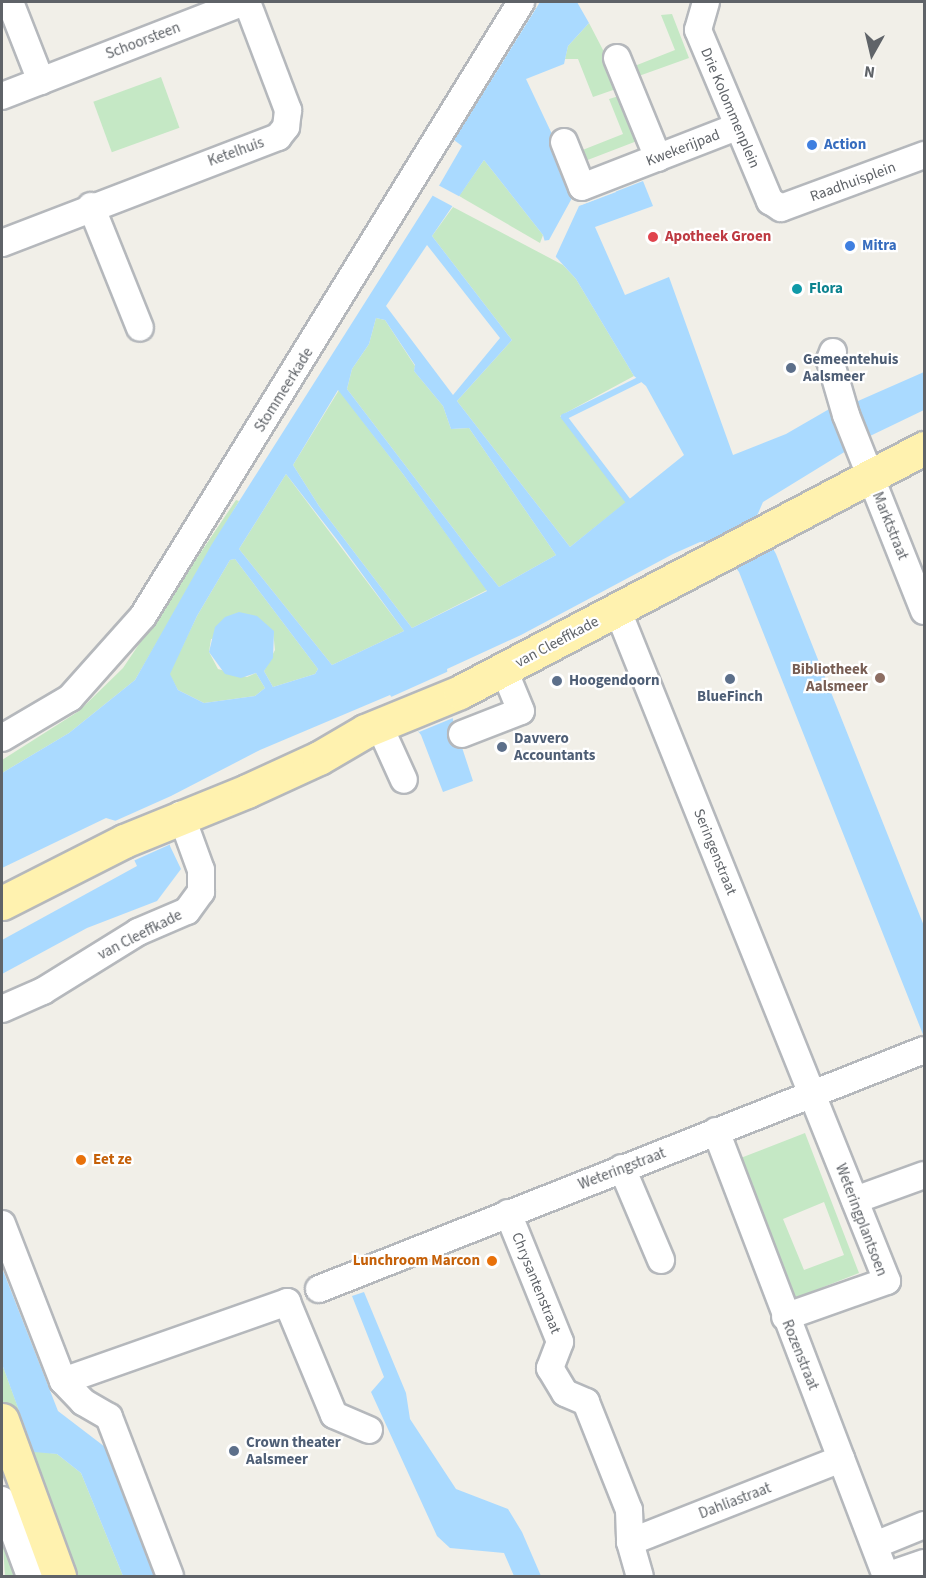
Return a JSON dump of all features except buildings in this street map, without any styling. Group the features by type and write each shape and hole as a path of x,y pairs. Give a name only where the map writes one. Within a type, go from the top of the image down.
{"main road":[{"name":"van Cleeffkade","path":"2,903 124,841 176,817 298,768 391,719 451,696 504,670 768,532 869,475 924,448"},
{"path":"2,1420 59,1576"}],"street":[{"path":"10,2 41,81"},
{"name":"Schoorsteen","path":"2,96 245,2"},
{"name":"Ketelhuis","path":"2,243 91,206 278,137 286,127 288,110 245,2"},
{"name":"Stommeerkade","path":"2,738 70,698 143,616 521,2"},
{"name":"Drie Kolommenplein","path":"706,2 698,30 770,201 781,208"},
{"path":"617,58 658,158"},
{"name":"Kwekerijpad","path":"564,142 582,187 737,127"},
{"name":"Raadhuisplein","path":"781,208 924,155"},
{"path":"91,206 140,328"},
{"path":"833,352 830,360 869,475"},
{"name":"Marktstraat","path":"869,475 924,611"},
{"name":"Seringenstraat","path":"618,611 812,1093"},
{"path":"462,734 521,711 504,670"},
{"path":"391,719 404,780"},
{"name":"van Cleeffkade","path":"2,1009 43,991 138,932 187,910 201,892 201,870 176,817"},
{"name":"Weteringstraat","path":"319,1288 924,1050"},
{"name":"Weteringplantsoen","path":"785,1317 887,1281 812,1093"},
{"name":"Rozenstraat","path":"716,1131 785,1317 886,1576"},
{"path":"622,1168 661,1260"},
{"path":"855,1200 924,1175"},
{"name":"Chrysantenstraat","path":"508,1213 560,1342 550,1368 565,1393 586,1402 629,1510 630,1542 640,1576"},
{"path":"2,1224 63,1381 83,1402 109,1418 170,1576"},
{"path":"63,1381 287,1302 334,1415 369,1430"},
{"name":"Dahliastraat","path":"630,1542 841,1459"},
{"path":"2,1500 30,1576"},
{"path":"875,1545 924,1526"},
{"path":"886,1576 924,1563"}],"green space":[{"path":"672,14 689,58 636,77 632,67 675,50 661,15"},
{"path":"589,23 616,75 616,89 593,97 578,59 565,59 568,46"},
{"path":"161,77 179,128 112,152 93,102"},
{"path":"619,96 637,141 585,161 580,151 623,134 609,99"},
{"path":"484,160 543,235 540,243 459,196"},
{"path":"453,207 563,265 576,279 634,376 560,416 628,501 570,547 457,401 512,340 432,236"},
{"path":"376,318 385,320 415,366 414,371 443,406 451,429 469,428 556,555 499,587 347,389 352,369 369,344"},
{"path":"339,390 487,590 412,628 319,506 293,465"},
{"path":"286,474 404,631 332,665 239,549"},
{"path":"236,500 239,501 135,680 69,733 2,773 2,760 79,711 123,668"},
{"path":"235,559 318,669 315,674 273,687 264,671 275,650 273,631 211,639 209,652 218,669 247,677 256,673 265,688 255,696 204,703 178,690 169,674 197,616 230,560"},
{"path":"805,1133 859,1273 793,1299 738,1159","holes":["824,1202 844,1255 804,1270 783,1219"]},
{"path":"2,1364 34,1451 57,1454 81,1473 123,1576 66,1576 2,1403"},
{"path":"2,1532 18,1576 5,1576"}],"water":[{"path":"540,2 577,2 589,23 568,46 564,64 526,79 568,168 559,171 572,198 581,205 643,181 653,206 595,227 625,295 669,277 733,455 786,434 831,408 856,412 858,401 924,372 924,410 870,436 863,429 844,436 846,451 763,502 756,518 776,554 924,926 924,1037 739,572 715,541 700,542 673,554 521,635 447,669 453,720 473,781 443,792 421,735 390,695 260,750 171,796 170,846 181,869 157,901 87,928 2,974 2,940 137,866 116,821 106,818 2,868 2,773 69,733 135,680 212,544 440,184 462,146 454,140","holes":["484,160 543,235 546,246 576,279 634,376 646,386 684,455 570,547 457,401 512,340 432,236","427,245 500,338 453,395 386,306","376,318 385,320 415,365 414,371 443,406 451,429 469,428 556,555 499,587 347,389 352,369 369,344","338,390 403,474 487,591 412,628 319,506 293,465","286,474 404,631 332,665 239,549","235,559 318,669 315,674 273,687 264,671 273,658 274,631 257,616 239,612 225,617 215,627 209,652 225,674 241,678 256,673 265,688 255,696 204,703 178,690 170,674 197,616 230,560"]},
{"path":"2,1268 58,1411 109,1450 157,1576 123,1576 81,1473 57,1454 34,1452 2,1364"},
{"path":"364,1292 406,1393 410,1419 456,1489 508,1509 522,1532 541,1576 514,1576 504,1553 450,1548 437,1536 371,1392 384,1377 352,1296"}],"pier":[{"path":"438,185 462,198 456,208 432,196"},
{"path":"615,189 616,192 579,206 555,258 550,256 542,241 549,240 572,198 581,202"},
{"path":"449,671 453,718 419,732 391,697"},
{"path":"171,796 171,844 133,861 115,821"}],"waterway":[{"path":"628,501 564,417 639,380"}],"place":[{"name":"Action","path":"812,145"},
{"name":"Apotheek Groen","path":"653,237"},
{"name":"Mitra","path":"850,246"},
{"name":"Flora","path":"797,289"},
{"name":"Gemeentehuis Aalsmeer","path":"791,368"},
{"name":"Bibliotheek Aalsmeer","path":"880,678"},
{"name":"BlueFinch","path":"730,679"},
{"name":"Hoogendoorn","path":"557,681"},
{"name":"Davvero Accountants","path":"502,747"},
{"name":"Eet ze","path":"81,1160"},
{"name":"Lunchroom Marcon","path":"492,1261"},
{"name":"Crown theater Aalsmeer","path":"234,1451"}]}
